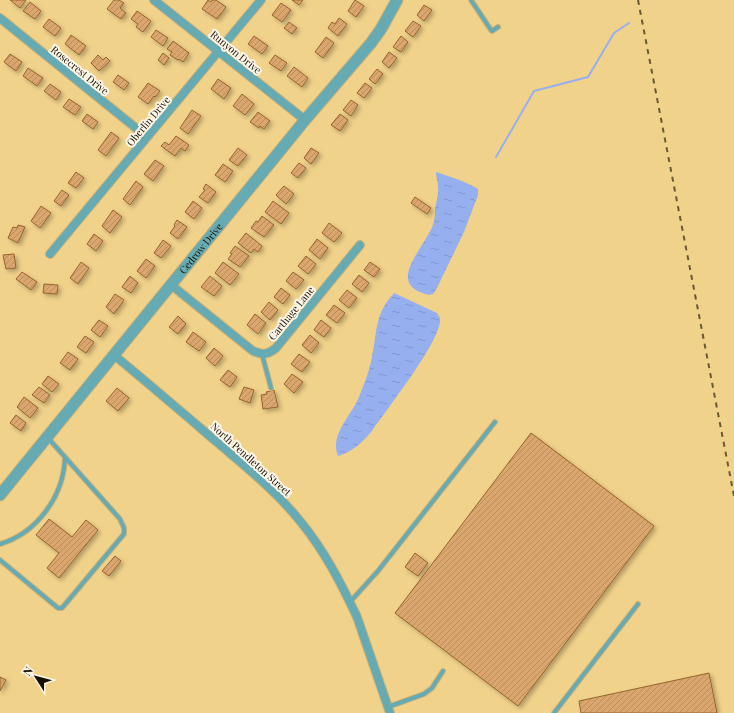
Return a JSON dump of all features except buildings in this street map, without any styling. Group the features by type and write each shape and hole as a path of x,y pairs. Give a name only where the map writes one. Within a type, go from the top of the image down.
{"street":[{"name":"Runyon Drive","path":"154,0 305,120"},
{"name":"Oberlin Drive","path":"50,254 261,0"},
{"name":"Cedrow Drive","path":"0,495 170,284 305,120 371,43 398,0"},
{"name":"Rosecrest Drive","path":"0,18 147,137"},
{"name":"Carthage Lane","path":"262,354 268,354 276,348 360,245"},
{"path":"170,284 253,351 262,354"},
{"name":"North Pendleton Street","path":"114,355 264,482 300,521 324,553 350,602 357,617 389,710"}],"lane":[{"path":"471,0 492,31 498,26"},
{"path":"262,354 270,388"},
{"path":"350,602 378,571 495,422"},
{"path":"0,560 58,608 62,608 124,534 124,528 120,519 47,437"},
{"path":"0,544 12,540 33,526 53,502 61,486 65,470 65,457"},
{"path":"555,713 638,604"},
{"path":"389,710 424,694 432,688 444,671"}],"water":[{"path":"436,172 458,179 473,186 478,189 478,195 464,232 436,290 433,294 429,295 415,290 409,282 408,273 434,221 438,192"},
{"path":"394,293 437,313 440,318 438,328 423,358 372,431 357,446 338,456 336,440 342,425 356,404 367,377 379,317"}],"waterway":[{"path":"496,157 534,91 588,77 614,33 629,23"}],"railway":[{"path":"638,0 734,496"}]}
